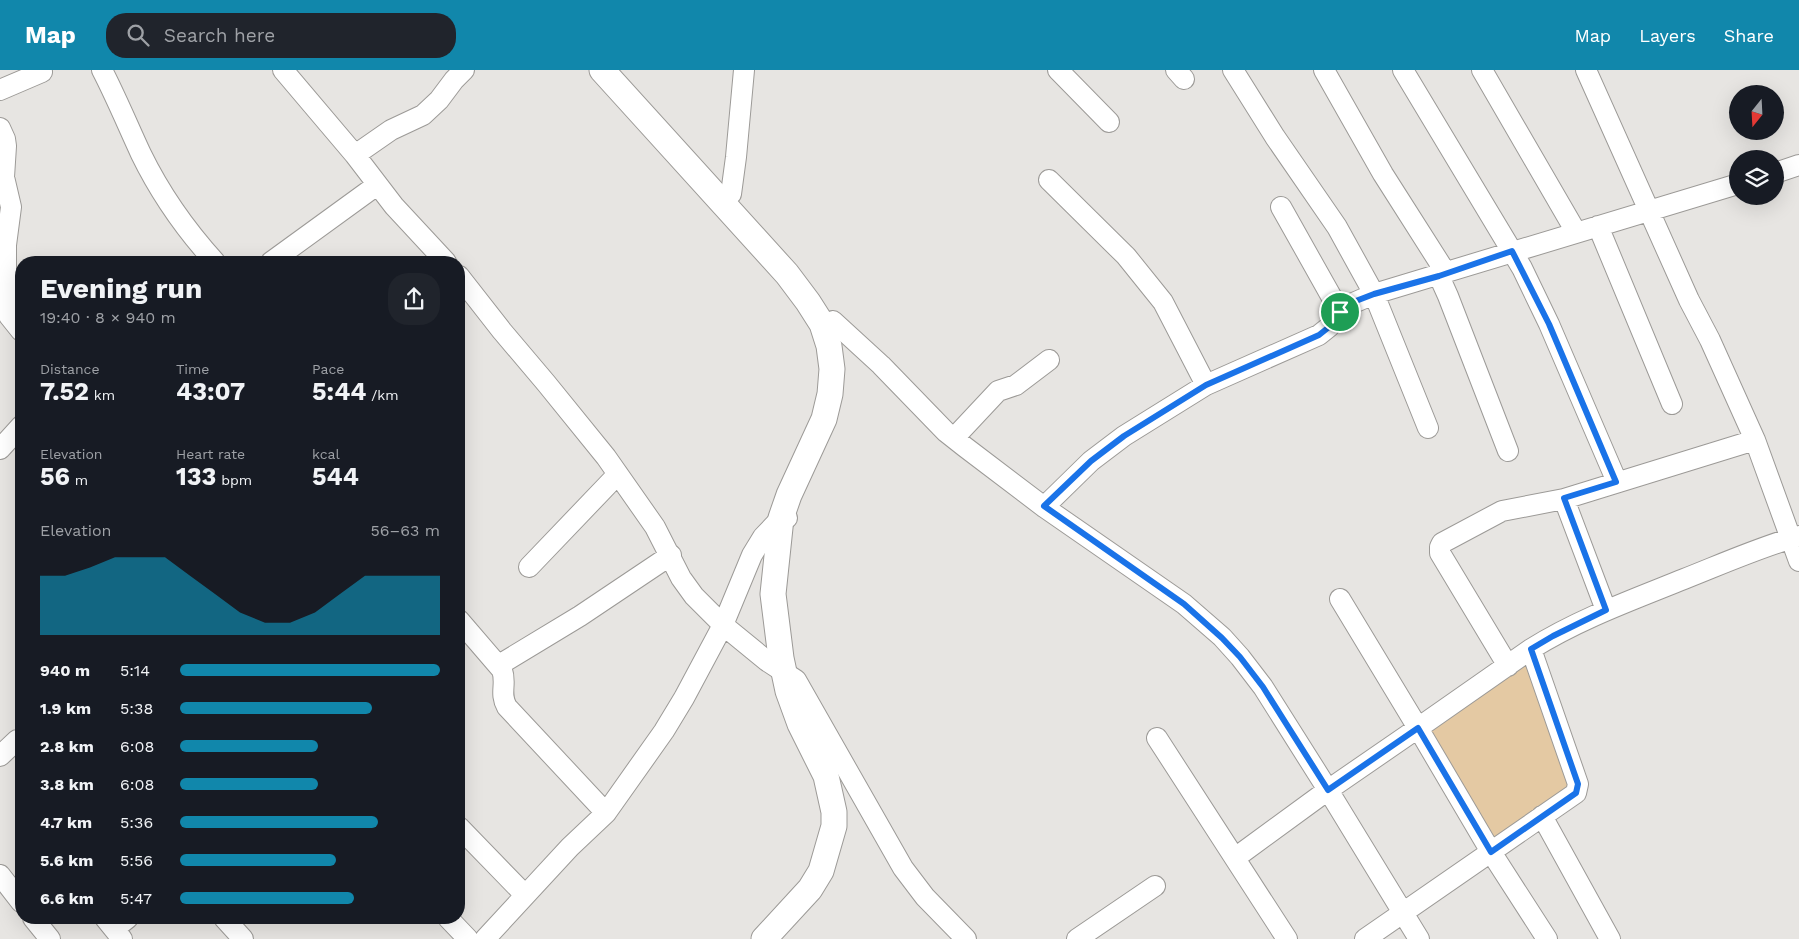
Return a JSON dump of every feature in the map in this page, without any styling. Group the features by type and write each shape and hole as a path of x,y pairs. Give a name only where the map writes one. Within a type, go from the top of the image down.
{"main road":[{"path":"602,70 787,274 808,302 824,330 830,346 832,369 830,394 824,419 789,495 786,518 784,588 788,691 800,724 826,776 834,812 834,826 821,871 810,889 764,939"},
{"path":"616,70 790,260 822,301 833,321 841,343 844,372 838,413 830,434 786,518"},
{"path":"782,939 804,915 826,885 840,848 844,808 842,795 801,707 788,674"}],"street":[{"path":"102,70 142,156 159,187 173,209 210,256"},
{"path":"283,70 355,155 410,225 440,256"},
{"path":"355,155 391,130 423,114 439,100 464,70"},
{"path":"731,194 744,70"},
{"path":"1058,70 1109,122"},
{"path":"1233,70 1336,227 1374,294 1428,428"},
{"path":"1324,70 1442,274 1448,296 1508,450"},
{"path":"1403,70 1512,251 1549,324 1616,482"},
{"path":"1482,70 1576,232"},
{"path":"1586,70 1689,300 1710,340 1755,440 1796,537 1799,561"},
{"path":"0,90 47,71"},
{"path":"0,128 6,146 4,177 11,207 6,245 6,304 9,316 15,324"},
{"path":"1784,170 1799,165"},
{"path":"1049,180 1126,256 1163,302 1206,385"},
{"path":"280,256 377,185"},
{"path":"1044,506 1091,461 1124,436 1206,385 1319,335 1329,327 1348,304 1374,294 1512,251 1729,187"},
{"path":"1281,207 1340,312"},
{"path":"1598,226 1672,404"},
{"path":"465,284 502,331 590,435 639,502 671,555 687,587 722,625 788,674 803,692 903,868 925,897 966,939"},
{"path":"833,321 954,438 1044,506 1184,604 1222,638 1240,657 1263,687 1419,939"},
{"path":"954,438 998,391 1016,385 1049,360"},
{"path":"0,450 15,433"},
{"path":"1508,666 1440,553 1442,543 1502,511 1564,498 1755,440"},
{"path":"529,567 618,474"},
{"path":"1564,498 1606,610"},
{"path":"485,939 570,847 606,813 664,731 684,698 722,625 752,555 763,537 786,518"},
{"path":"1235,858 1328,790 1531,649 1553,636 1606,610 1724,563 1796,537"},
{"path":"499,665 580,616 671,555"},
{"path":"1340,599 1491,852 1547,939"},
{"path":"465,627 499,665 504,676 502,697 507,707 606,813"},
{"path":"1365,939 1576,793 1578,784 1531,649"},
{"path":"1157,738 1287,939"},
{"path":"0,756 15,742"},
{"path":"1542,816 1610,939"},
{"path":"465,833 525,895"},
{"path":"3,883 15,896"},
{"path":"1078,939 1155,886"},
{"path":"38,924 50,939"},
{"path":"229,924 243,939"},
{"path":"454,924 468,939"}],"shaded area":[{"path":"1530,653 1573,790 1492,847 1423,728"}],"route":[{"path":"1512,251 1549,324 1616,482 1564,498 1606,610 1531,649 1579,787 1578,790 1491,852 1418,728 1328,790 1263,687 1240,657 1222,638 1184,604 1044,506 1091,461 1124,436 1206,385 1319,335 1329,327 1340,312 1348,304 1374,294 1439,276 1512,251"}]}
